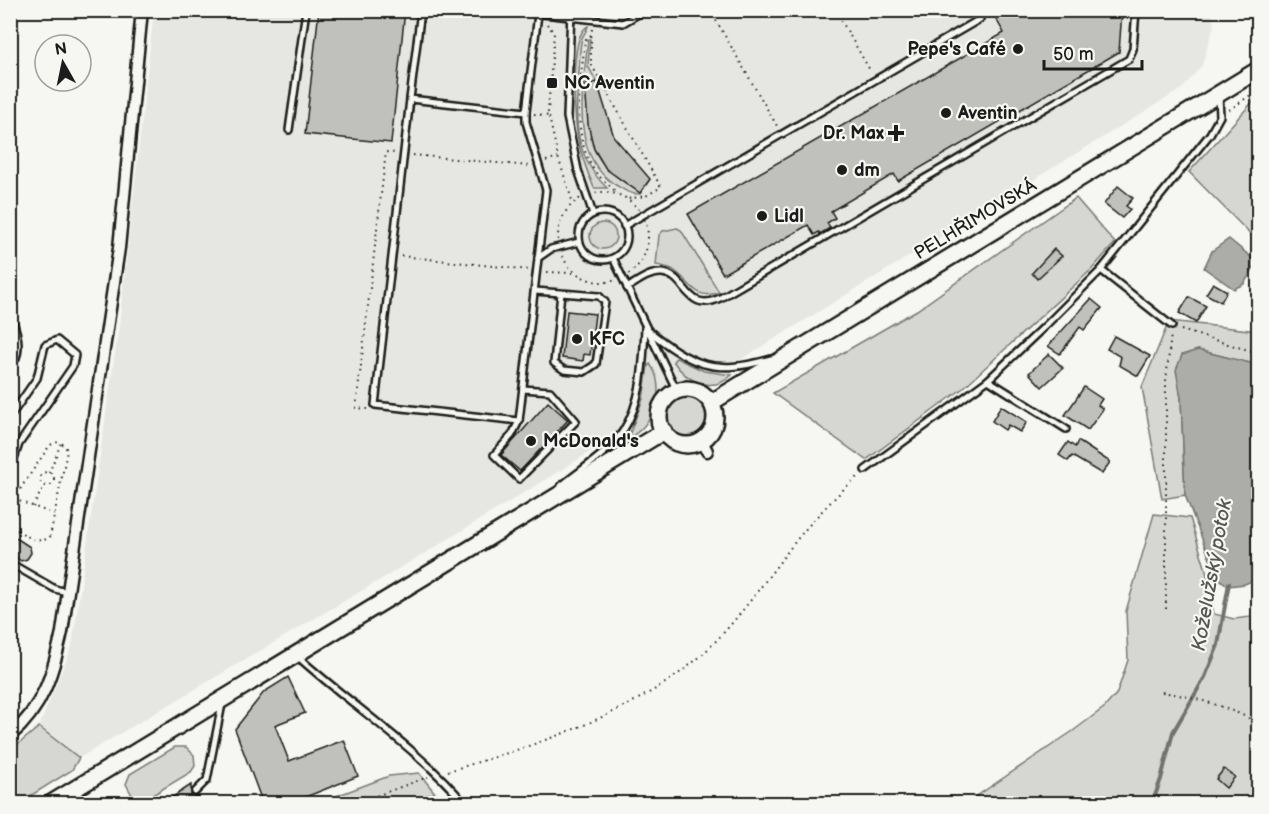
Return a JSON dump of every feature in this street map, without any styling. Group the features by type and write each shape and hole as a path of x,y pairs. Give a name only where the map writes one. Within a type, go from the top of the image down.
{"main road":[{"name":"PELHŘIMOVSKÁ","path":"712,402 1258,70"},
{"path":"693,389 712,402 715,423 704,446 681,444 664,431 660,424 661,408 670,395 677,391 693,389"},
{"path":"55,800 664,431"}],"street":[{"path":"10,736 35,710 47,688 62,632 119,248 142,10"}],"lane":[{"path":"289,130 306,10"},
{"path":"421,10 375,405 519,421"},
{"path":"508,10 547,15 571,14 593,20 623,23 645,10"},
{"path":"624,226 980,19 975,10"},
{"path":"627,288 649,275 661,273 672,276 690,297 699,301 713,301 722,297 1129,59 1133,49 1136,10"},
{"path":"523,389 550,391 576,421 519,479 494,454 512,435 519,421 546,190 526,122 538,14"},
{"path":"571,14 567,117 572,149 593,214"},
{"path":"865,470 988,380 1101,270 1210,134 1220,116 1219,93"},
{"path":"410,99 526,112"},
{"path":"593,214 611,214 624,226 626,241 624,248 613,258 606,260 592,258 579,242 581,226 593,214"},
{"path":"538,258 558,247 579,242"},
{"path":"613,258 677,391"},
{"path":"1101,270 1172,326"},
{"path":"534,291 561,293 599,296 605,302 596,364 584,372 564,370 554,363 561,293"},
{"path":"10,314 18,336 15,363 10,368"},
{"path":"645,328 679,353 712,366 744,367 793,352"},
{"path":"524,516 623,432 634,409 641,384 645,328"},
{"path":"10,417 37,378 45,345 57,340 70,349 75,355 73,366 19,444 10,471"},
{"path":"988,380 1066,429"},
{"path":"10,563 55,589 67,592"},
{"path":"296,655 340,695 438,774 465,804"},
{"path":"195,792 207,780 223,700"},
{"path":"55,800 105,804"}],"path":[{"path":"710,10 782,134"},
{"path":"835,10 875,80"},
{"path":"547,15 547,25 554,33 549,116 558,157 573,202"},
{"path":"593,20 591,64 661,187 646,196 627,199"},
{"path":"591,35 585,40 579,106 581,135 587,157 596,172 642,214 646,224 648,246 639,265 622,278 603,283 583,279 567,266 558,247 560,223 573,202 586,195 596,192 618,194"},
{"path":"1220,116 1258,90"},
{"path":"526,112 549,116"},
{"path":"375,405 369,410 356,408 386,152 526,168 558,157"},
{"path":"374,253 575,273"},
{"path":"1166,609 1166,381 1172,326 1186,333 1258,353"},
{"path":"10,504 50,445 61,443"},
{"path":"61,443 49,473 53,481 61,483"},
{"path":"10,525 35,540 43,541 52,532 67,451 61,443"},
{"path":"354,804 573,729 651,691 705,652 743,611 797,540 839,494 865,470"},
{"path":"32,471 41,475 49,473"},
{"path":"41,475 40,482 44,486 50,486 53,481"},
{"path":"33,508 44,486"},
{"path":"14,499 56,515"},
{"path":"1162,692 1231,710 1258,723"}],"shaded area":[{"path":"154,11 1212,11 1214,25 1202,65 1183,88 437,546 79,758 39,727 72,646 119,326"},
{"path":"588,26 582,38 580,50 578,134 587,162 607,188 594,188 577,133 574,100 575,62 577,45"},
{"path":"588,39 590,39 588,66 597,82 589,124 590,138 594,149 607,168 639,192 650,179 640,194 630,193 614,184 600,171 590,155 582,118"},
{"path":"1258,96 1258,242 1189,172"},
{"path":"1076,198 1115,243 1092,269 962,389 866,460 773,393 917,310"},
{"path":"603,223 612,227 616,236 612,245 603,249 594,245 590,236 594,227"},
{"path":"677,228 681,230 719,292 705,294 699,292 673,270 656,265 659,235 663,231"},
{"path":"1229,239 1257,262 1244,284 1234,289 1204,268 1212,251"},
{"path":"1169,321 1258,331 1258,365 1198,350 1182,355 1177,370 1181,398 1185,495 1162,499 1142,387"},
{"path":"1198,350 1258,365 1258,578 1245,584 1228,586 1217,577 1185,495 1181,398 1176,370 1182,355"},
{"path":"676,358 704,371 732,375 716,384 700,383 685,375 673,361"},
{"path":"650,364 658,384 655,406 645,425 628,438 643,399"},
{"path":"687,397 701,403 707,417 701,431 687,437 673,431 667,417 673,403"},
{"path":"1154,514 1190,518 1206,570 1214,614 1234,619 1258,616 1258,803 965,804 1073,731 1105,707 1117,693 1128,660 1126,611"},
{"path":"39,727 79,758 72,770 19,803 11,803 11,750"},
{"path":"175,747 186,747 194,755 195,766 191,772 146,799 133,797 126,784 130,774"},
{"path":"419,773 435,793 392,802 318,803 389,776"}],"building":[{"path":"319,10 405,10 391,143 305,134"},
{"name":"Aventin","path":"991,10 1122,10 1119,52 898,181 894,174 831,211 835,218 827,223 830,228 820,234 819,232 814,235 808,225 723,274 688,214 1004,33"},
{"path":"597,82 614,137 650,179 640,193 606,169 594,149 588,124 585,85"},
{"path":"1118,186 1133,198 1126,206 1130,209 1122,218 1104,204"},
{"path":"1054,249 1062,256 1037,279 1032,273"},
{"path":"1213,283 1227,291 1221,302 1206,294"},
{"path":"1189,297 1206,306 1196,323 1179,313"},
{"path":"1091,299 1102,308 1084,330 1080,327 1060,354 1048,346"},
{"path":"567,311 595,314 590,355 584,354 583,361 562,358"},
{"path":"1114,336 1150,356 1138,376 1119,365 1121,357 1107,349"},
{"path":"1049,354 1063,368 1042,387 1029,373"},
{"path":"1084,387 1102,399 1098,405 1103,409 1088,430 1065,415"},
{"path":"548,402 568,420 520,471 501,455"},
{"path":"1001,406 1027,422 1020,432 1008,425 1005,430 992,421"},
{"path":"1078,441 1110,462 1102,474 1072,456 1068,461 1059,455 1068,442 1075,447"},
{"path":"10,534 30,547 31,553 27,559 21,561 10,553"},
{"path":"288,677 305,713 275,725 289,761 344,740 358,776 288,804 263,804 235,729 264,692"},
{"path":"1224,769 1235,777 1226,788 1216,779"},
{"path":"191,785 191,795 198,796 202,804 162,804"}],"waterway":[{"name":"Koželužský potok","path":"1152,804 1173,732 1205,677 1218,645 1229,583"}],"place":[{"name":"Pepe's Café","path":"1018,49"},
{"name":"NC Aventin","path":"552,83"},
{"name":"Aventin","path":"946,113"},
{"name":"Dr. Max","path":"896,133"},
{"name":"dm","path":"842,170"},
{"name":"Lidl","path":"762,216"},
{"name":"KFC","path":"577,339"},
{"name":"McDonald's","path":"531,441"}]}
